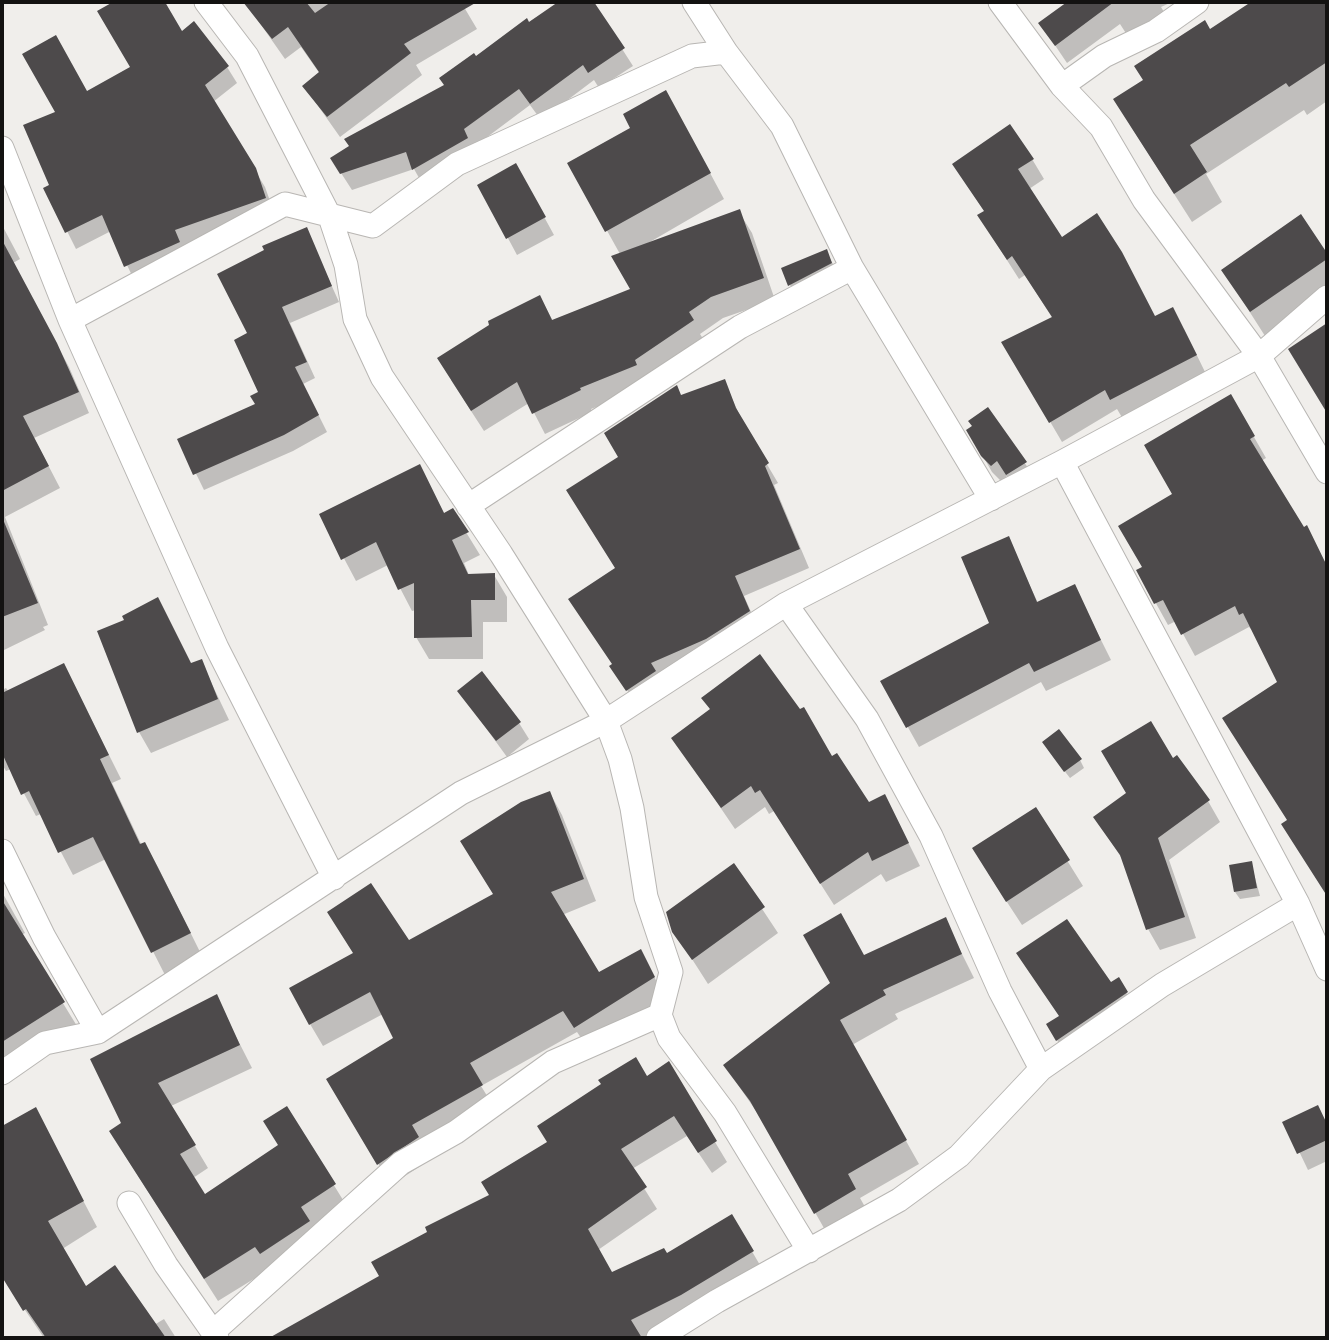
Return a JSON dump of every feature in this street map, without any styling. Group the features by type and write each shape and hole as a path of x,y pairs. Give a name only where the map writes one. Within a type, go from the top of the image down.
{"street":[{"path":"206,2 247,56 330,217 346,265 355,319 382,377 606,721 620,758 632,807 646,897 671,972 660,1015 669,1038 725,1113 809,1251"},
{"path":"694,2 726,52 782,126 852,268 992,499"},
{"path":"1000,2 1062,86 1101,127 1144,200 1259,356 1327,472"},
{"path":"1062,86 1104,56 1156,31 1197,2"},
{"path":"70,320 285,204 373,226 457,164 692,56 726,52"},
{"path":"2,148 70,320 217,648 334,877"},
{"path":"468,506 740,327 852,268"},
{"path":"2,1073 45,1042 98,1032 461,793 606,721 786,604 992,499 1259,356 1327,297"},
{"path":"1062,462 1298,904 1327,968"},
{"path":"786,604 873,731 931,836 1000,991 1041,1069"},
{"path":"2,851 44,937 98,1032"},
{"path":"658,1338 717,1301 899,1200 959,1156 1041,1069 1162,985 1298,904"},
{"path":"130,1203 166,1265 215,1335 401,1163 456,1132 553,1062 660,1015"}],"building":[{"path":"113,2 165,2 182,31 194,21 229,66 205,85 256,168 266,198 175,230 180,242 124,267 102,215 65,233 43,188 49,185 23,125 55,112 22,54 56,35 87,91 130,67 97,11"},
{"path":"243,2 306,2 315,13 331,2 477,2 404,44 411,53 327,117 302,86 319,72 288,27 272,39"},
{"path":"558,2 594,2 625,48 588,73 583,65 530,104 519,89 464,129 468,138 412,170 406,152 340,174 330,158 349,146 344,139 444,85 439,78 474,53 476,56 527,18 529,22"},
{"path":"1067,2 1114,2 1055,46 1038,23"},
{"path":"1251,2 1327,2 1327,62 1289,87 1286,83 1190,145 1207,172 1174,194 1113,99 1143,80 1134,66 1205,20 1210,29"},
{"path":"666,90 711,173 605,232 567,163 630,128 623,114"},
{"path":"1010,124 1034,159 1018,169 1062,237 1097,213 1122,252 1155,316 1173,307 1197,355 1110,400 1105,390 1049,423 1001,342 1052,317 1012,256 1007,260 977,215 984,211 952,164"},
{"path":"516,163 546,217 506,239 477,185"},
{"path":"740,209 764,278 711,297 689,312 694,320 635,360 637,365 580,388 581,390 532,414 517,382 471,411 437,358 489,325 488,321 540,295 552,320 630,289 611,256"},
{"path":"1301,214 1327,253 1327,259 1250,312 1221,270"},
{"path":"307,227 332,286 282,307 307,362 295,367 319,415 284,435 193,475 177,439 255,404 250,396 258,392 234,340 247,333 217,274 264,250 262,246"},
{"path":"2,240 57,343 79,392 23,416 49,466 2,491"},
{"path":"827,249 832,263 788,286 781,268"},
{"path":"1327,323 1327,413 1288,349"},
{"path":"725,379 736,408 769,463 765,466 800,549 735,576 750,611 706,639 651,663 656,671 626,691 609,666 612,664 568,599 615,568 566,490 618,457 604,433 677,385 681,395"},
{"path":"1231,394 1255,436 1250,439 1304,527 1307,525 1327,566 1327,896 1281,824 1287,820 1222,718 1277,682 1243,613 1239,615 1235,606 1181,635 1163,600 1154,604 1136,570 1142,567 1118,526 1172,494 1144,445"},
{"path":"988,407 1027,462 1006,475 997,461 991,466 981,456 966,430 972,426 968,421"},
{"path":"420,464 444,513 453,508 469,532 452,540 468,574 495,573 495,600 471,600 472,637 414,638 414,583 398,590 376,542 341,560 319,514"},
{"path":"2,517 38,603 2,617"},
{"path":"1009,536 1037,602 1075,584 1101,640 1034,672 1029,663 906,728 880,681 989,623 961,557"},
{"path":"158,597 191,663 202,659 218,699 137,733 97,631 124,620 122,616"},
{"path":"760,654 800,709 804,707 832,756 837,753 869,802 885,794 909,843 872,861 868,852 820,884 760,790 755,793 751,786 721,808 671,738 710,709 701,698"},
{"path":"64,663 109,755 100,759 140,844 145,842 191,933 151,953 93,837 58,853 29,791 21,795 2,753 2,693"},
{"path":"482,671 521,722 496,741 457,691"},
{"path":"1151,721 1173,758 1177,755 1210,800 1158,838 1185,917 1146,930 1120,855 1093,817 1126,793 1101,751"},
{"path":"1059,729 1082,759 1064,772 1042,742"},
{"path":"550,791 584,879 551,892 599,972 641,949 655,977 574,1028 563,1011 470,1063 483,1085 412,1125 419,1137 377,1165 326,1079 393,1038 370,992 309,1025 289,988 353,953 327,912 371,883 409,940 493,894 460,841 521,802"},
{"path":"1036,807 1070,860 1006,902 972,848"},
{"path":"1252,861 1257,888 1234,892 1229,865"},
{"path":"734,863 765,907 692,960 672,932 666,912"},
{"path":"2,900 65,1002 2,1042"},
{"path":"841,913 864,955 946,917 962,954 883,990 886,995 840,1020 907,1140 848,1174 856,1189 814,1214 750,1101 723,1065 830,983 803,935"},
{"path":"1067,919 1111,982 1119,977 1128,992 1056,1041 1046,1024 1059,1016 1016,953"},
{"path":"217,994 240,1045 158,1083 196,1145 180,1154 205,1194 278,1145 263,1121 287,1106 336,1184 301,1207 310,1221 260,1254 255,1247 204,1279 109,1131 121,1123 90,1059"},
{"path":"636,1057 647,1076 669,1061 717,1141 698,1153 674,1116 621,1149 647,1187 588,1229 612,1272 664,1248 667,1253 732,1214 754,1251 681,1295 631,1320 642,1338 269,1338 379,1276 371,1262 427,1232 425,1227 489,1195 481,1182 547,1142 537,1126 601,1084 598,1080"},
{"path":"1318,1105 1327,1124 1327,1140 1297,1154 1282,1122"},
{"path":"36,1107 84,1201 48,1221 86,1286 115,1265 166,1338 46,1338 26,1309 23,1311 2,1277 2,1126"}]}
